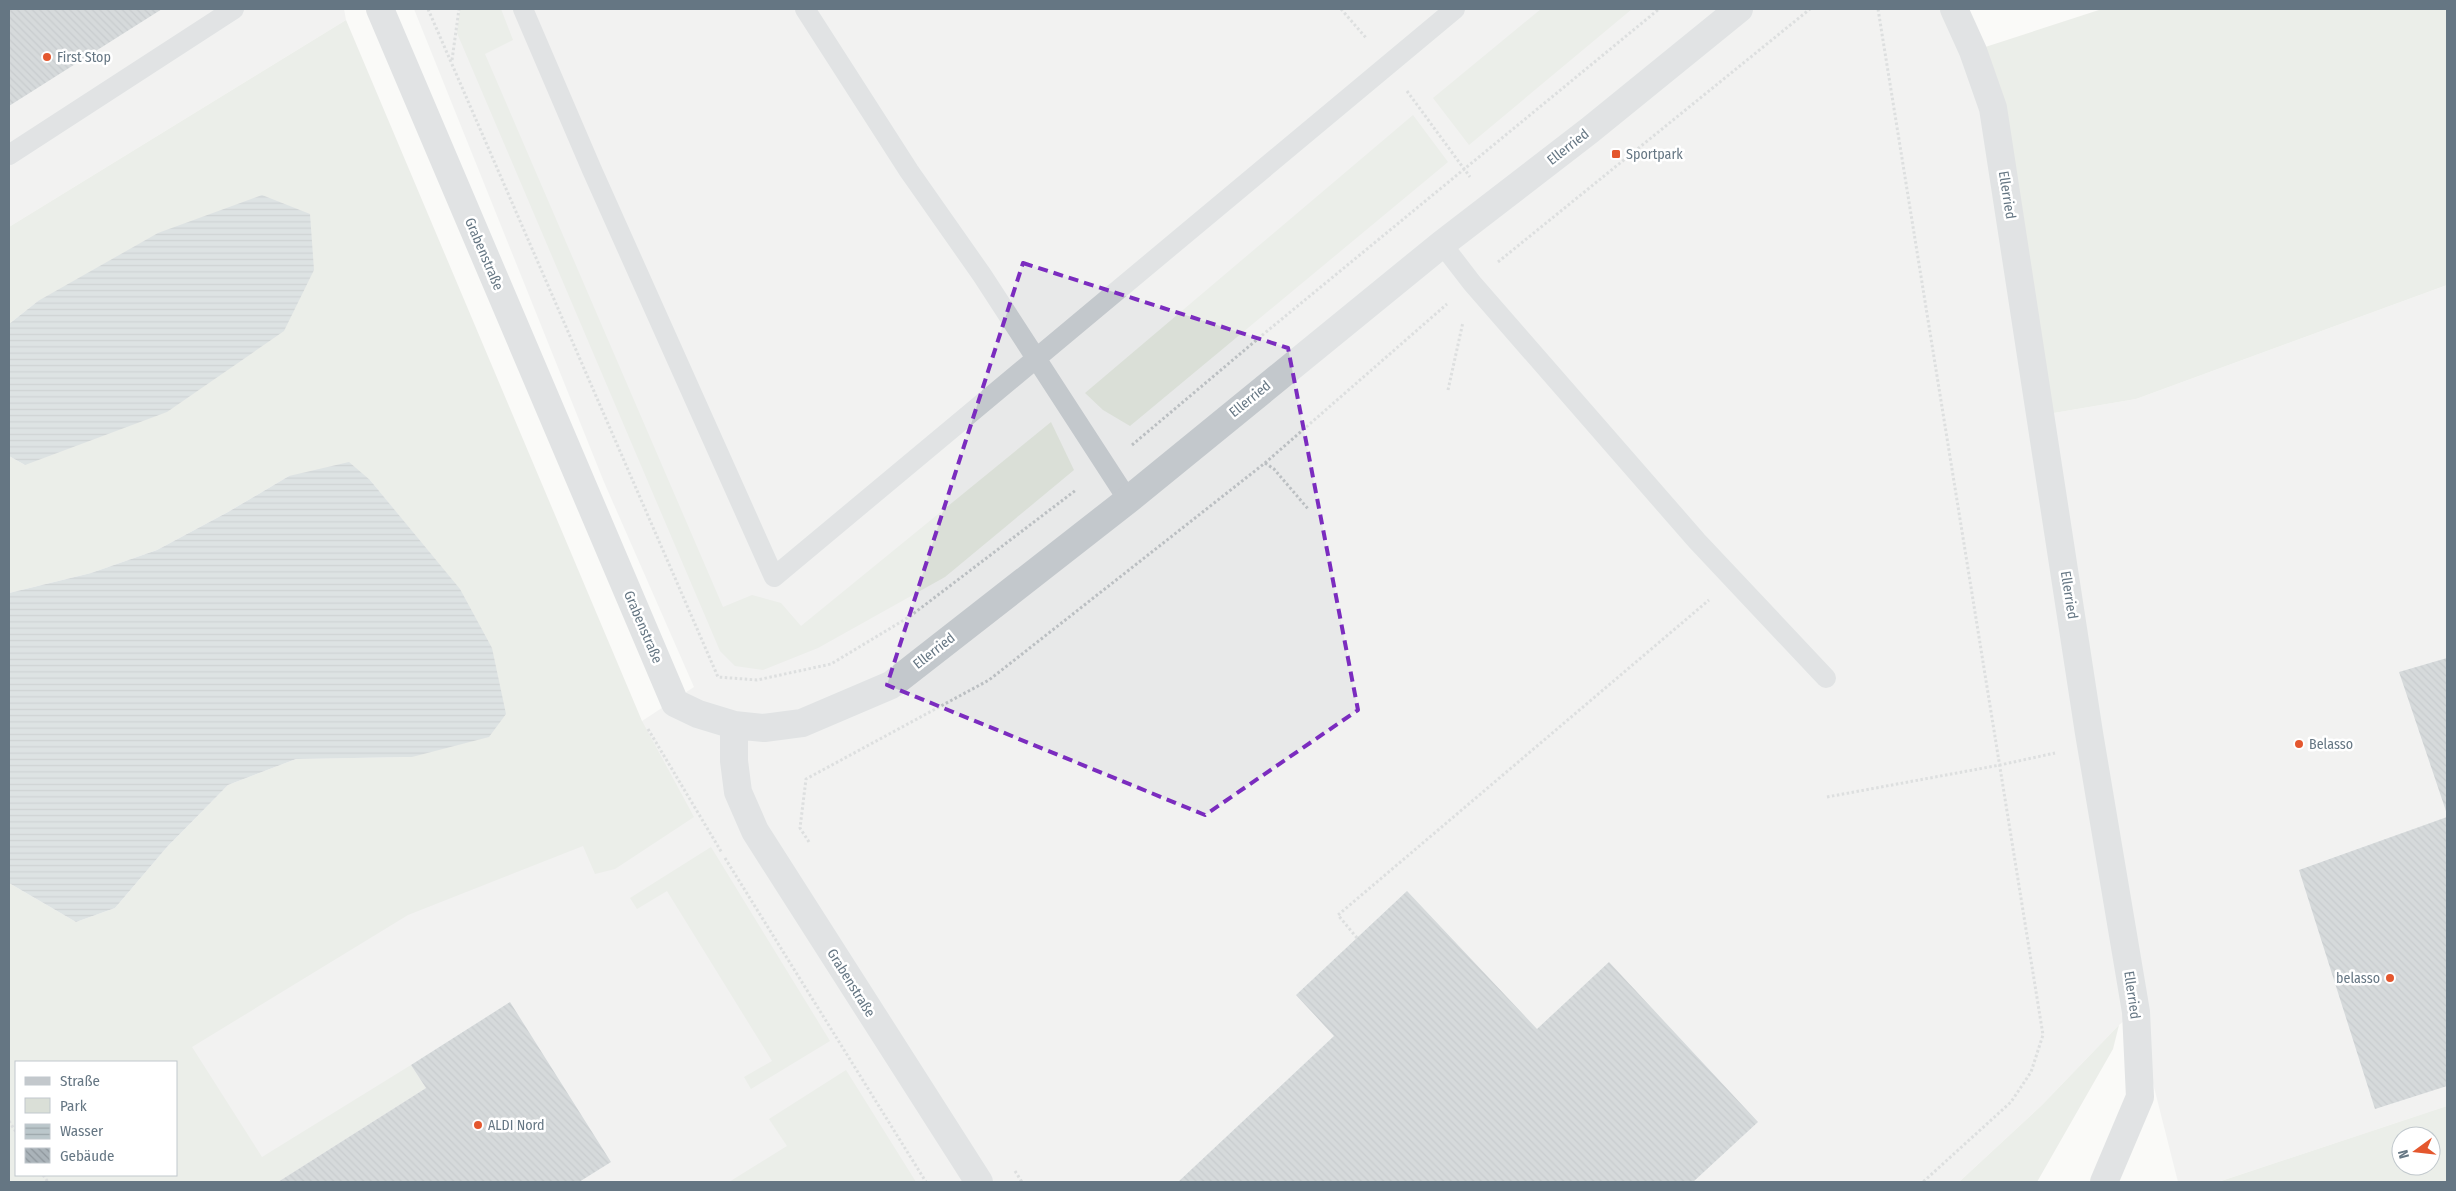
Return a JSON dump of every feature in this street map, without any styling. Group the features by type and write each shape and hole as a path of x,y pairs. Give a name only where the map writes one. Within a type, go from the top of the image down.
{"street":[{"name":"Grabenstraße","path":"380,9 675,703 698,714 734,725 734,762 738,792 755,831 979,1182"},
{"name":"Ellerried","path":"734,725 764,728 802,724 891,684 1128,500 1442,244 1590,130 1739,9"},
{"name":"Ellerried","path":"1954,9 1973,51 1993,108 2089,733 2136,1012 2140,1097 2104,1182"}],"lane":[{"path":"9,155 234,9"},
{"path":"523,9 595,178 774,577 1455,9"},
{"path":"805,9 909,171 982,275 1128,500"},
{"path":"1442,244 1472,283 1732,580 1826,678"}],"path":[{"path":"428,9 718,676 757,680 830,664 910,617 1106,467 1659,9"},
{"path":"452,61 459,9"},
{"path":"1341,9 1388,65 1464,169 1494,204"},
{"path":"800,828 806,778 989,680 1265,463 1472,283 1810,9"},
{"path":"1878,9 2043,1035 2031,1072 2011,1102 1923,1182"},
{"path":"1448,390 1472,283"},
{"path":"1265,463 1274,469 1309,510"},
{"path":"1357,938 1338,915 1732,580"},
{"path":"1827,797 2000,765 2073,749 2089,733"}],"highlighted area":[{"path":"1023,263 1288,348 1358,710 1205,815 887,685"}],"shaded area":[{"path":"9,9 344,9 346,20 9,227"},
{"path":"414,9 1954,9 1973,51 2042,415 2136,399 2447,285 2447,1106 2218,1182 2178,1182 2135,1012 2119,1025 2042,1105 1959,1182 76,1182 178,1176 178,1061 30,1061 642,721 694,687 604,482"}],"green space":[{"path":"460,9 501,9 513,40 485,54 723,607 752,595 781,603 801,626 1051,422 1074,470 945,577 818,648 763,670 735,666 720,651 457,33"},
{"path":"1541,9 1632,9 1469,145 1433,98"},
{"path":"2102,9 2447,9 2447,285 2136,399 2042,415 1973,51"},
{"path":"346,20 642,721 694,817 615,869 595,874 583,846 408,915 192,1047 262,1157 411,1065 426,1088 278,1182 9,1182 9,883 76,922 115,908 167,847 228,785 296,759 412,757 459,589 370,480 289,476 228,512 157,550 91,573 9,593 9,456 25,465 38,301 9,324 9,227"},
{"path":"1413,115 1448,162 1130,426 1103,410 1085,393"},
{"path":"711,847 830,1041 751,1089 744,1077 772,1061 667,891 637,909 630,898"},
{"path":"2119,1025 2113,1049 2037,1182 1959,1182 2042,1105"},
{"path":"846,1070 916,1182 729,1182 787,1146 769,1119"},
{"path":"2447,1106 2447,1182 2218,1182"}],"water":[{"path":"262,195 310,214 314,270 284,331 167,412 25,465 9,456 9,324 38,301 158,233"},
{"path":"349,462 370,480 460,589 492,648 506,714 489,737 412,757 296,759 228,785 167,847 115,908 76,922 9,883 9,593 91,573 157,550 228,512 289,476"}],"building":[{"name":"First Stop","path":"9,9 162,9 9,106"},
{"path":"2447,658 2447,814 2399,672"},
{"name":"belasso","path":"2447,817 2447,1086 2375,1109 2299,870"},
{"path":"1407,891 1537,1029 1609,962 1758,1122 1693,1182 1178,1182 1334,1036 1296,995"},
{"name":"ALDI Nord","path":"510,1002 611,1162 579,1182 278,1182 426,1088 411,1065"}],"place":[{"name":"First Stop","path":"47,57"},
{"name":"Sportpark","path":"1616,154"},
{"name":"Belasso","path":"2299,744"},
{"name":"belasso","path":"2390,978"},
{"name":"ALDI Nord","path":"478,1125"}]}
